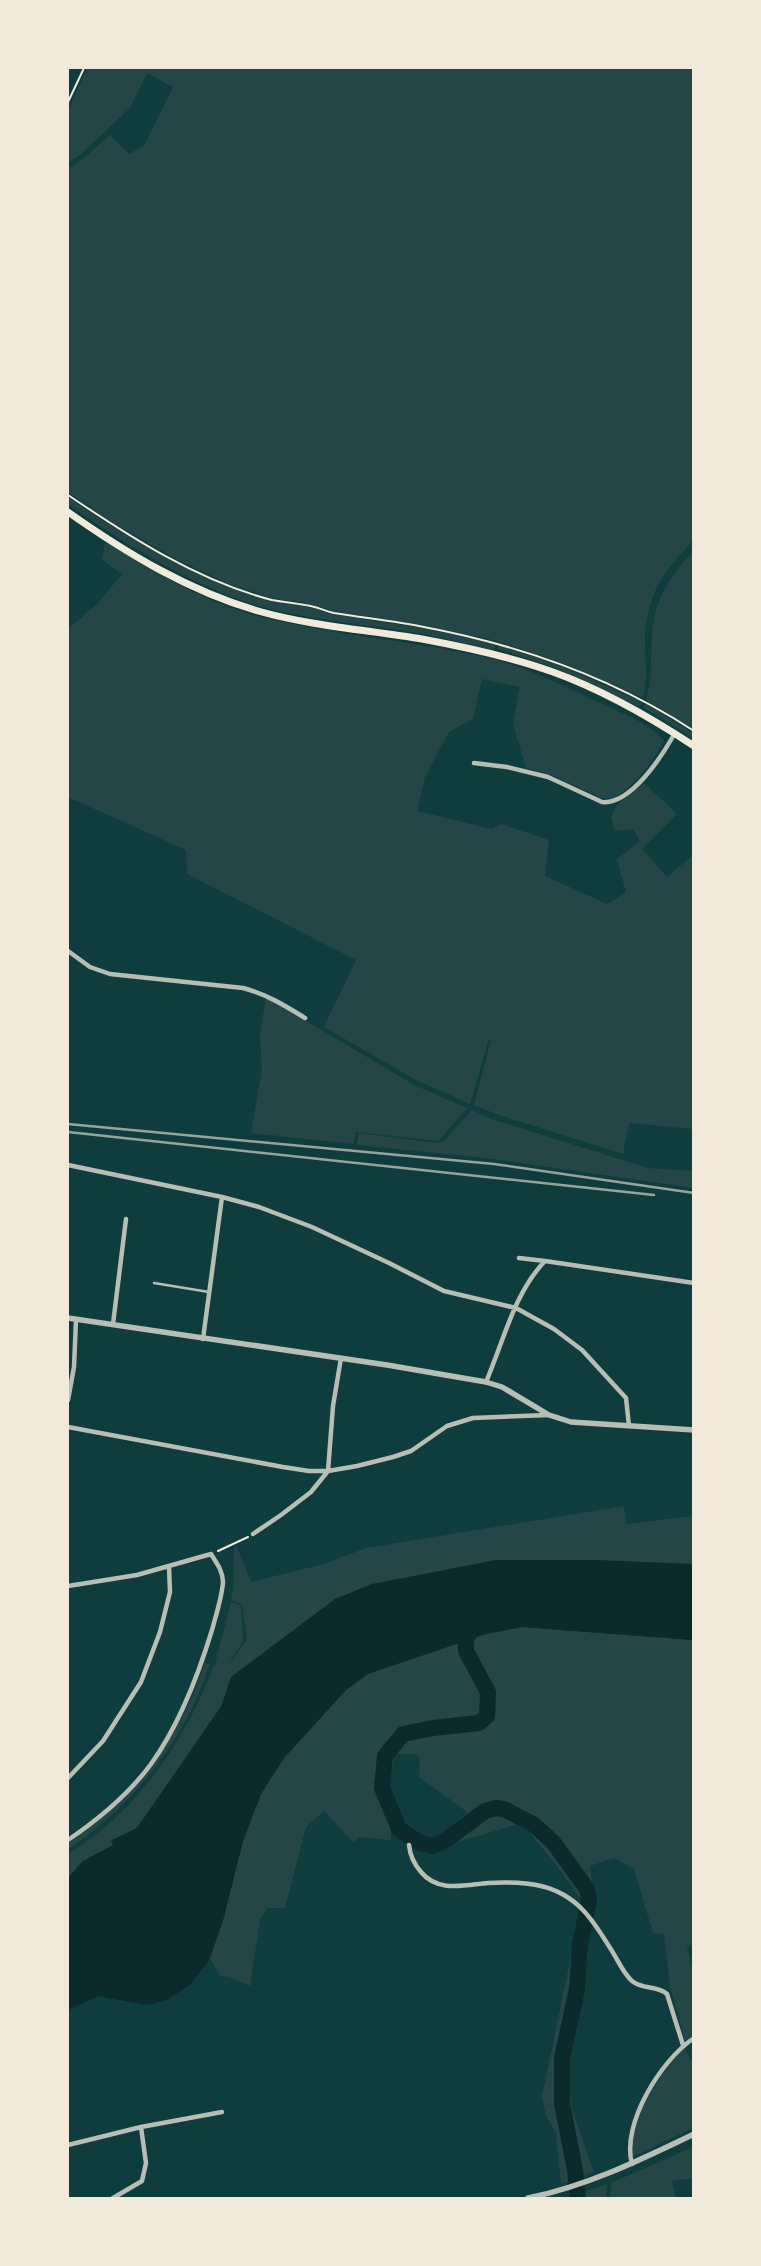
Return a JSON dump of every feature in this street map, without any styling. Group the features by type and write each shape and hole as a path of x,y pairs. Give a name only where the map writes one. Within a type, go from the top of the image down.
{"main road":[{"path":"68,512 167,574 226,600 292,619 422,640 494,655 544,669 640,712 694,746"}],"street":[{"path":"474,763 530,772 548,777 602,802 610,803 624,797 636,785 662,756 674,733"},
{"path":"68,951 90,967 110,974 243,988 270,996 304,1018"},
{"path":"68,1165 222,1197 259,1207 312,1227 444,1291 516,1308 554,1329 582,1350 626,1398 629,1426"},
{"path":"203,1339 222,1197"},
{"path":"113,1324 126,1219"},
{"path":"519,1258 694,1283"},
{"path":"486,1382 516,1308 536,1271 545,1261"},
{"path":"68,1318 341,1358 486,1382 502,1388 549,1415 571,1422 694,1430"},
{"path":"68,1400 74,1367 76,1320"},
{"path":"253,1534 282,1515 311,1492 328,1471 333,1406 341,1358"},
{"path":"68,1427 301,1470 328,1471 393,1457 410,1451 447,1426 473,1418 549,1415"},
{"path":"68,1586 137,1575 211,1554 219,1566 223,1580 218,1610 189,1696 151,1763 122,1797 87,1827 68,1840"},
{"path":"68,1778 103,1741 141,1682 160,1632 170,1592 169,1567"},
{"path":"409,1845 410,1854 416,1866 430,1882 437,1885 517,1883 540,1885 556,1890 583,1907 633,1982 640,1986 662,1990 667,1994 683,2045"},
{"path":"632,2164 630,2146 634,2120 649,2090 683,2045 694,2038"},
{"path":"68,2145 141,2127 222,2112"},
{"path":"113,2198 142,2182 146,2163 141,2127"},
{"path":"528,2198 594,2179 632,2164 694,2134"}],"lane":[{"path":"154,1283 208,1292"}],"path":[{"path":"68,102 84,68"},
{"path":"68,495 104,520 171,559 228,585 271,599 332,612 424,627 498,643 558,663 644,701 694,731"},
{"path":"211,1554 234,1546 253,1534"}],"shaded area":[{"path":"87,68 693,68 693,540 672,563 661,579 651,601 645,633 646,674 643,698 559,662 497,641 423,625 333,611 305,603 271,598 228,584 172,557 105,518 68,492 68,169 84,158 110,135 129,154 144,146 173,87 147,73 130,108 81,154 68,163 68,110"},
{"path":"68,497 103,521 170,560 227,586 270,601 305,606 332,614 423,628 496,644 494,650 423,634 302,616 262,607 238,599 187,577 136,549 68,504"},
{"path":"105,542 179,585 238,610 287,623 433,647 492,659 520,667 626,714 658,734 664,741 646,769 620,794 611,798 602,798 549,774 526,768 513,724 520,687 482,679 473,719 449,732 425,777 417,811 492,829 501,824 549,840 545,876 607,904 626,892 617,859 640,841 633,829 615,831 611,818 616,806 644,783 677,814 642,849 667,877 693,855 693,1129 629,1123 623,1154 496,1114 474,1105 491,1040 489,1039 470,1104 416,1080 324,1027 356,960 187,874 186,850 68,797 68,629 98,603 122,574 102,560"},
{"path":"693,551 693,729 646,700 650,684 652,635 656,610 670,580"},
{"path":"499,645 557,664 642,702 640,707 555,668 497,649"},
{"path":"645,703 693,733 693,738 644,708"},
{"path":"266,997 414,1085 467,1108 438,1141 356,1132 353,1144 251,1133 262,1069 260,1035"},
{"path":"472,1110 494,1120 648,1168 693,1171 693,1188 494,1159 357,1145 358,1133 438,1143 444,1141"},
{"path":"624,1506 626,1524 693,1516 693,1564 592,1560 496,1560 231,1677 221,1706 137,1828 111,1840 114,1845 83,1861 68,1878 68,1854 93,1837 137,1796 174,1747 203,1693 214,1665 218,1666 215,1664 231,1602 241,1605 243,1641 226,1668 247,1639 242,1604 231,1600 234,1548 237,1547 251,1582 324,1564 366,1548"},
{"path":"496,1560 592,1560 693,1564 693,1640 522,1627 486,1634 368,1674 346,1690 284,1758 261,1794 243,1841 224,1917 210,1958 191,1984 167,2000 147,2005 98,1996 68,2010 68,1878 83,1861 113,1845 111,1841 137,1828 221,1707 231,1677 335,1599 372,1584"},
{"path":"522,1627 693,1640 694,1942 687,1947 693,1974 693,2035 685,2041 670,1986 664,1934 653,1933 634,1869 614,1858 590,1866 595,1911 578,1896 560,1870 522,1823 441,1847 467,1812 419,1777 420,1758 415,1754 395,1754 390,1785 391,1840 359,1837 353,1842 324,1811 306,1827 285,1908 267,1908 260,1920 250,1986 230,1977 220,1976 210,1958 224,1917 243,1841 261,1794 284,1758 346,1690 368,1674 486,1634"},
{"path":"205,1663 210,1664 187,1719 154,1769 115,1812 68,1849 68,1843 113,1807 152,1765 182,1716 195,1690"},
{"path":"573,1947 589,1952 566,2071 573,2113 594,2172 561,2184 556,2133 546,2116 542,2096"},
{"path":"684,2047 693,2064 693,2128 633,2157 635,2126 640,2112 656,2084"},
{"path":"693,2147 693,2178 672,2181 676,2198 610,2198 611,2183"},
{"path":"607,2184 606,2198 569,2198"}],"waterway":[{"path":"475,1621 466,1640 466,1651 488,1692 487,1716 479,1723 433,1728 403,1734 385,1756 382,1788 399,1829 420,1843 433,1846 446,1840 485,1811 496,1808 504,1809 533,1824 553,1842 587,1889 589,1900 580,1945 577,1989 562,2058 562,2103 575,2170 578,2198"}],"railway":[{"path":"68,1124 494,1164 694,1193"},
{"path":"68,1132 654,1195"}]}
